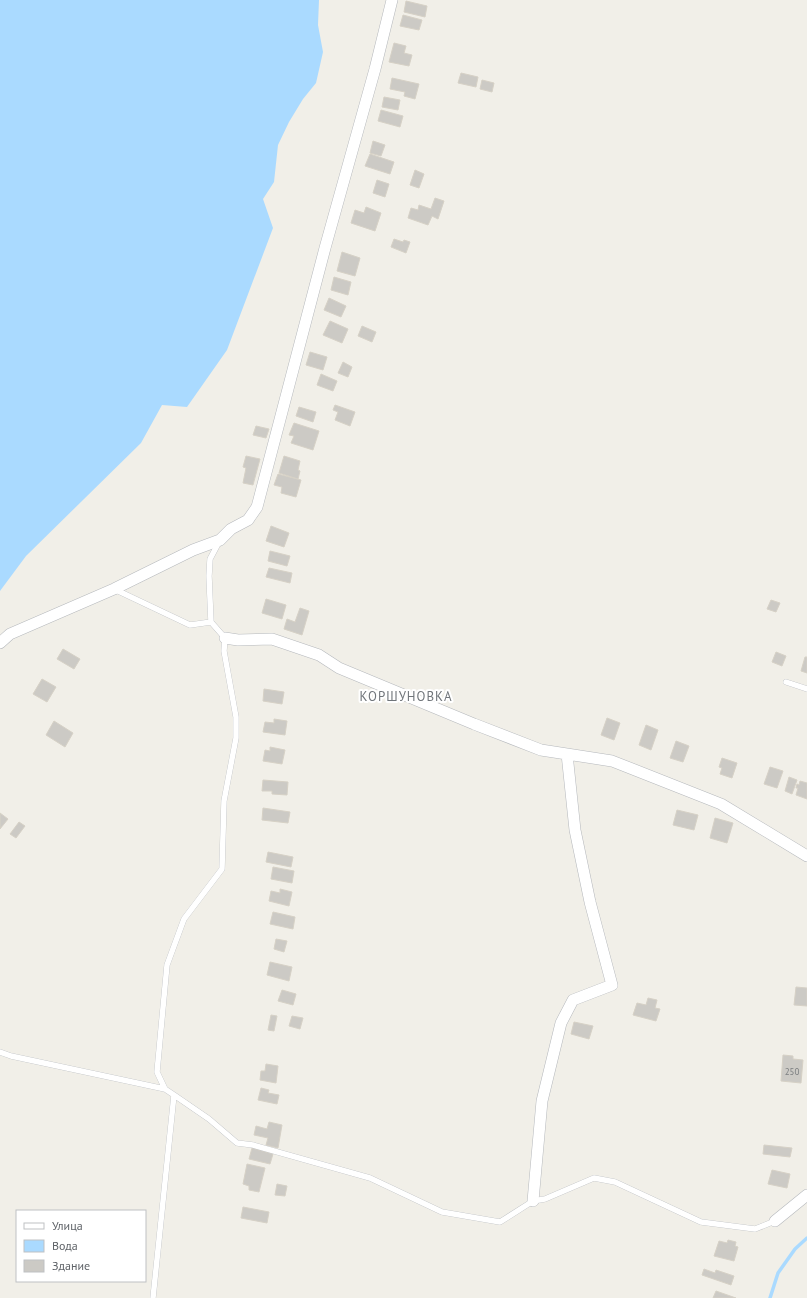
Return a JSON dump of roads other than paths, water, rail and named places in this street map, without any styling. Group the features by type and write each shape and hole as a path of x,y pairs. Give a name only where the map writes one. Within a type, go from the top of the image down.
{"street":[{"path":"0,643 10,634 114,589 193,550 220,540 231,530 248,520 256,507 325,248 375,69 392,0"},
{"path":"225,638 238,640 272,639 319,655 339,668 541,750 612,761 721,804 807,856"},
{"path":"533,1201 542,1101 561,1023 573,1000 612,985 590,902 575,830 567,754"},
{"path":"775,1221 807,1196"}],"lane":[{"path":"220,540 210,558 209,576 211,622 225,638 224,651 236,718 236,738 224,801 222,869 184,919 167,965 157,1072 165,1088 210,1119 237,1143 253,1145 370,1178 442,1212 500,1222 533,1201 545,1199 594,1178 615,1182 701,1222 755,1229 775,1221"},
{"path":"114,589 190,625 211,622"},
{"path":"786,682 807,689"},
{"path":"0,1052 11,1056 165,1088"},
{"path":"153,1298 174,1095"}],"water":[{"path":"0,0 319,0 318,25 323,52 316,83 303,99 289,122 278,145 274,182 263,199 273,228 227,350 187,407 162,405 141,443 26,556 0,591"}],"waterway":[{"path":"770,1298 778,1273 795,1249 807,1238"}],"district":[{"name":"КОРШУНОВКА","path":"406,696"}]}
